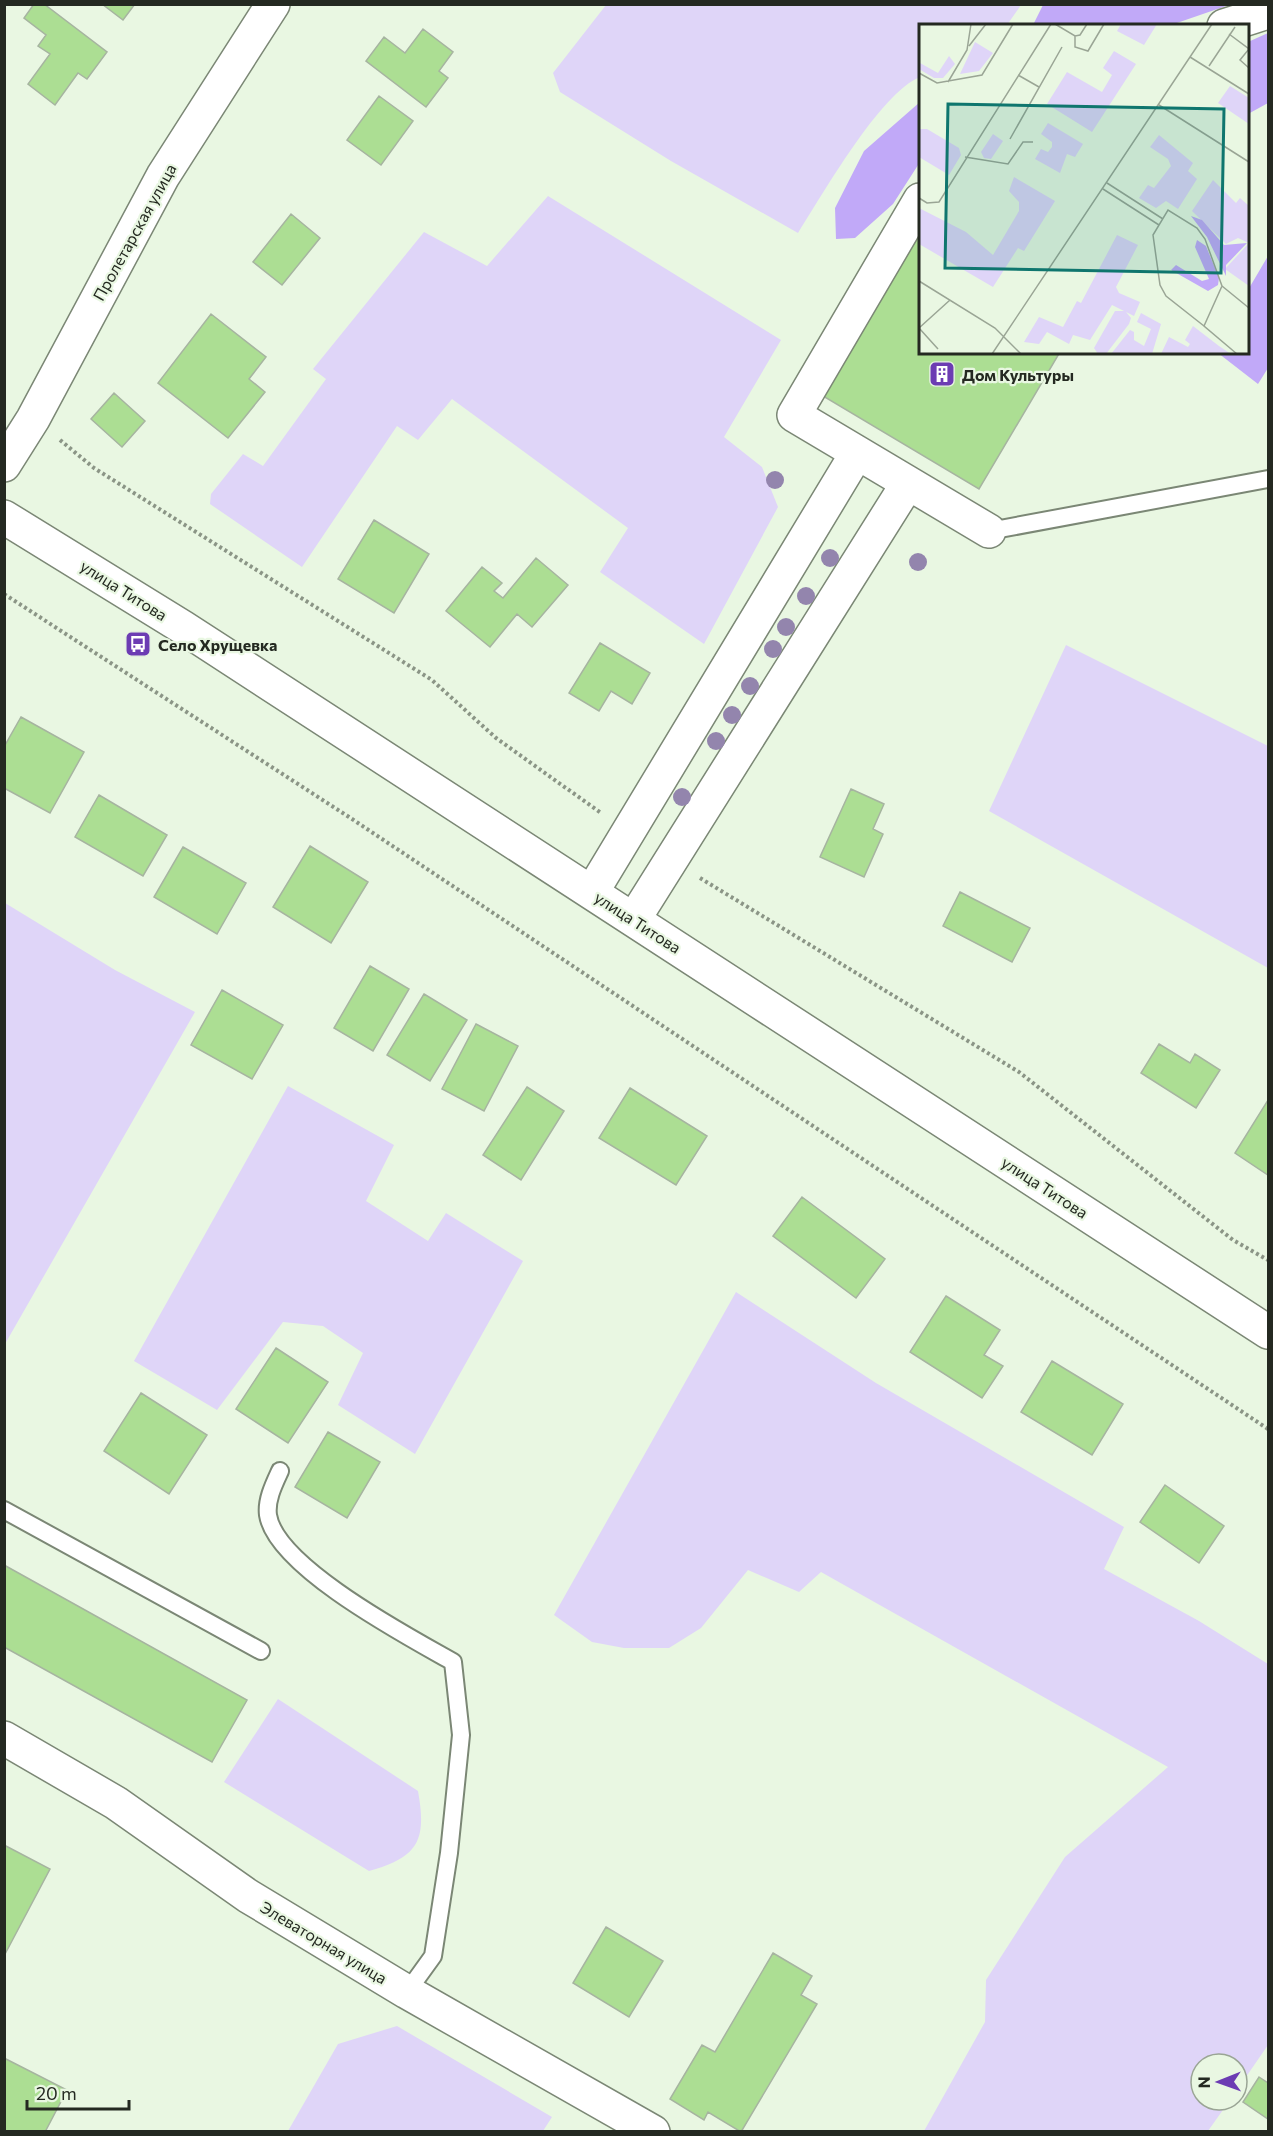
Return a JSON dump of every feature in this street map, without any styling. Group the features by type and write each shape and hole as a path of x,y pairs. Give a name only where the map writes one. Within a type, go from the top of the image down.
{"street":[{"name":"Пролетарская улица","path":"4,465 33,419 163,176 273,4"},
{"path":"1230,24 1269,12"},
{"path":"919,203 794,415 989,531"},
{"path":"592,892 857,453"},
{"path":"634,919 908,483"},
{"name":"улица Титова","path":"4,517 184,628 1269,1332"},
{"name":"Элеваторная улица","path":"4,1738 116,1803 248,1896 407,1992 653,2132"}],"lane":[{"path":"989,531 1269,478"},
{"path":"280,1471 270,1493 268,1516 283,1546 355,1605 453,1662 461,1735 449,1853 434,1956 407,1992"},
{"path":"4,1510 261,1651"}],"path":[{"path":"4,594 359,824 1269,1429"}],"shaded area":[{"path":"606,4 1021,5 1008,24 919,24 919,78 904,87 870,123 798,233 671,161 560,92 553,73"},
{"path":"1043,4 1229,5 1174,24 1033,24"},
{"path":"1268,33 1268,103 1249,113 1249,42"},
{"path":"919,103 919,164 893,204 855,238 836,239 835,208 864,151"},
{"path":"548,196 781,340 724,437 762,467 778,507 704,644 600,572 628,528 452,399 418,440 397,426 302,567 210,504 211,494 243,454 263,466 326,379 313,369 424,232 487,266"},
{"path":"1268,256 1268,368 1258,384 1219,354 1249,354 1249,288"},
{"path":"1066,645 1268,746 1268,968 989,811"},
{"path":"5,903 115,970 195,1012 5,1344"},
{"path":"288,1086 394,1145 366,1201 428,1241 446,1213 523,1261 415,1454 338,1405 363,1353 323,1326 283,1322 217,1410 134,1361"},
{"path":"736,1292 876,1383 1124,1527 1104,1569 1199,1621 1268,1664 1268,2045 1249,2073 1249,2052 1189,2052 1189,2112 1221,2112 1208,2131 924,2131 985,2022 986,1980 1065,1857 1168,1767 821,1572 799,1592 748,1570 701,1628 669,1648 624,1648 592,1642 554,1615"},
{"path":"278,1699 418,1791 421,1823 419,1835 408,1853 386,1866 369,1871 224,1782"},
{"path":"397,2026 552,2117 543,2131 288,2131 338,2044"}],"building":[{"path":"34,4 44,4 107,52 87,79 78,73 55,105 28,84 50,54 38,46 46,35 24,18"},
{"path":"102,4 135,4 123,20"},
{"path":"423,29 453,52 439,71 448,78 426,107 366,61 384,37 405,53"},
{"path":"379,96 413,121 381,165 347,140"},
{"path":"291,214 320,238 282,285 253,262"},
{"name":"Дом Культуры","path":"919,233 919,354 1059,354 979,489 823,396"},
{"path":"211,314 266,357 249,379 265,392 228,438 158,383"},
{"path":"114,393 145,421 122,447 91,419"},
{"path":"374,520 429,554 394,613 338,579"},
{"path":"536,558 568,585 532,627 517,614 490,647 446,611 482,567 502,583 494,591 503,598"},
{"path":"600,643 650,673 632,704 611,691 599,711 569,693"},
{"path":"21,717 84,752 50,813 4,788 4,747"},
{"path":"851,789 884,804 873,829 883,834 864,877 820,857"},
{"path":"99,795 167,835 143,876 75,837"},
{"path":"310,846 368,882 331,943 273,907"},
{"path":"183,847 246,883 217,934 154,897"},
{"path":"960,892 1030,928 1012,962 943,926"},
{"path":"370,966 409,989 373,1051 334,1028"},
{"path":"222,990 283,1025 252,1079 191,1045"},
{"path":"424,994 467,1020 430,1081 387,1055"},
{"path":"476,1024 518,1046 484,1111 442,1089"},
{"path":"1159,1044 1190,1063 1195,1054 1220,1070 1196,1108 1141,1073"},
{"path":"527,1087 564,1111 521,1180 483,1155"},
{"path":"630,1088 707,1136 676,1185 599,1138"},
{"path":"1268,1100 1268,1175 1235,1153"},
{"path":"802,1197 885,1259 856,1298 773,1236"},
{"path":"946,1296 1000,1330 984,1355 1003,1366 982,1398 910,1352"},
{"path":"276,1348 328,1382 288,1443 236,1409"},
{"path":"1052,1361 1123,1404 1092,1455 1021,1412"},
{"path":"141,1393 207,1435 169,1494 104,1451"},
{"path":"328,1432 380,1462 347,1518 295,1487"},
{"path":"1165,1485 1224,1526 1199,1563 1140,1522"},
{"path":"4,1565 247,1700 212,1762 4,1647"},
{"path":"4,1845 50,1869 4,1956"},
{"path":"606,1927 663,1961 629,2017 573,1983"},
{"path":"773,1953 812,1976 801,1995 817,2004 741,2132 708,2112 704,2120 670,2099 702,2045 715,2052"},
{"path":"4,2058 67,2090 45,2132 7,2132 4,2129"},
{"path":"1259,2077 1268,2083 1268,2119 1249,2106 1249,2093"}],"place":[{"name":"Дом Культуры","path":"942,374"},
{"name":"Село Хрущевка","path":"138,644"}]}
